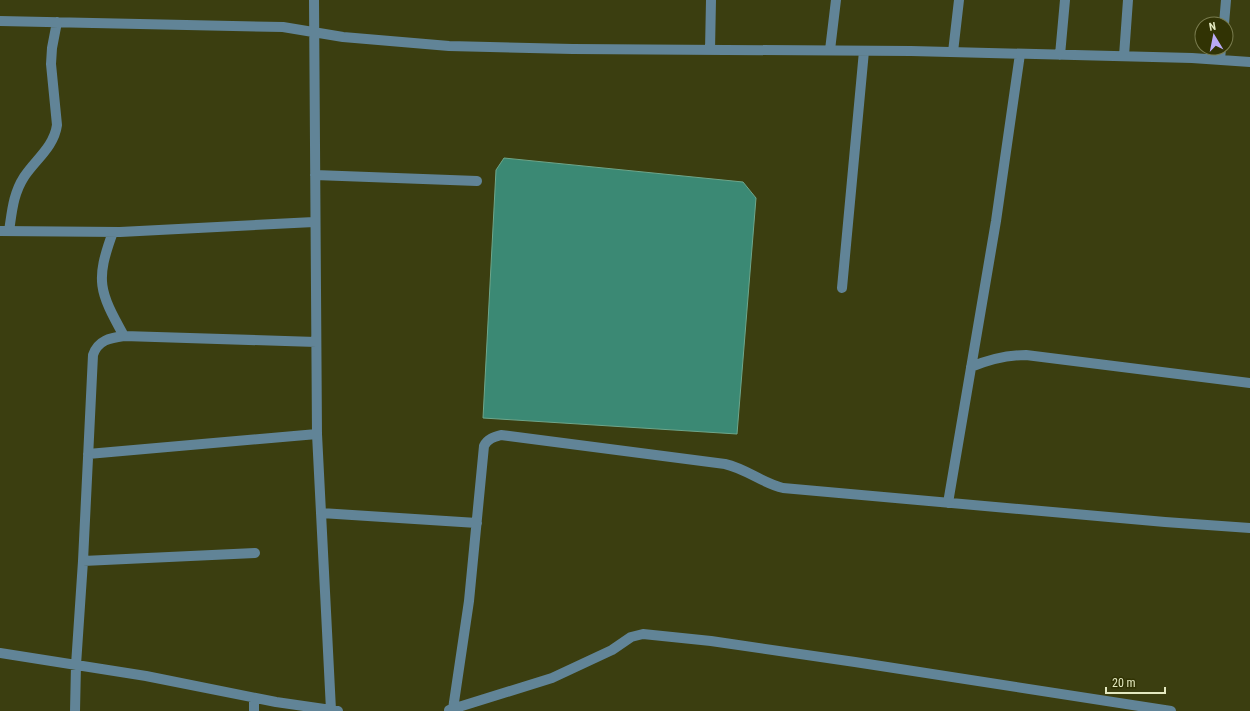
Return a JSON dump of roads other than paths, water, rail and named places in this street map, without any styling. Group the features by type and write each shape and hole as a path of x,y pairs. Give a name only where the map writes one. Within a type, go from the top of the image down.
{"street":[{"path":"0,653 146,676 254,698 335,710 318,434 314,222 314,0"},
{"path":"710,50 711,0"},
{"path":"830,50 836,0"},
{"path":"953,52 959,0"},
{"path":"1060,55 1065,0"},
{"path":"1124,56 1128,0"},
{"path":"1225,16 1226,0"},
{"path":"0,21 283,27 384,42 449,46 953,52 1124,56 1250,62"},
{"path":"57,22 52,48 51,64 57,125 56,133 52,143 24,177 14,196 4,231 114,232 314,222"},
{"path":"842,288 864,51"},
{"path":"948,503 996,221 1020,54"},
{"path":"1220,56 1220,60"},
{"path":"315,175 477,181"},
{"path":"114,232 104,262 101,281 103,295 124,336"},
{"path":"75,711 76,665 83,561 93,355 95,349 108,339 124,336 316,342"},
{"path":"971,367 990,358 1026,355 1250,383"},
{"path":"88,454 318,434"},
{"path":"1171,711 711,641 643,634 631,637 612,650 552,678 450,710 469,601 485,442 501,435 725,464 739,467 771,485 783,488 1165,522 1250,528"},
{"path":"322,513 477,523"},
{"path":"83,561 255,552"},
{"path":"254,698 254,711"}],"water":[{"path":"504,158 743,182 756,198 737,434 483,418 496,170"}]}
